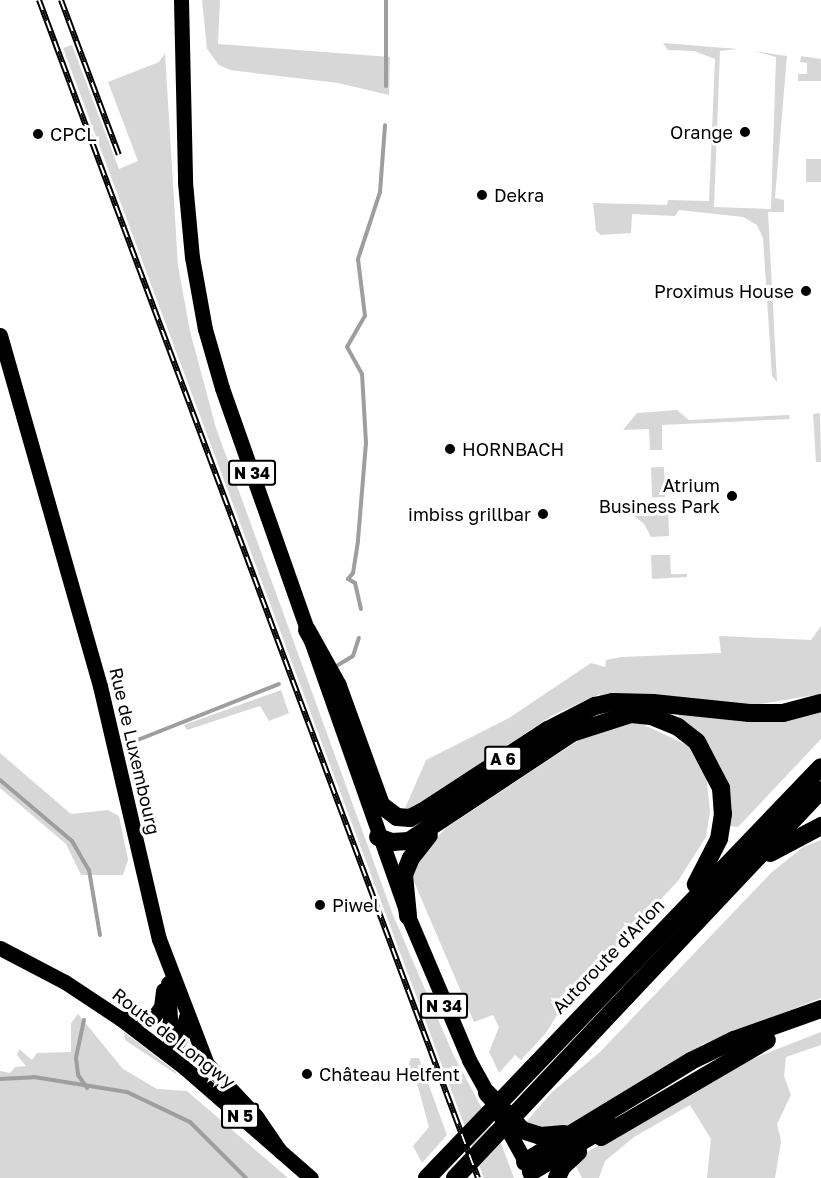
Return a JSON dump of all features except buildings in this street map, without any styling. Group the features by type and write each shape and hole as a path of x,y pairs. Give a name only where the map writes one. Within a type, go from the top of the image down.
{"highway":[{"name":"A 6","path":"307,630 338,686 381,805 397,817 410,818 422,812 578,713 613,702 749,713 783,713 821,703"},
{"name":"A 6","path":"378,837 424,818 552,735 578,713"},
{"name":"A 6","path":"378,837 392,842 409,841 572,733 631,714 651,716 678,727 697,742 721,788 723,814 710,861 672,920"},
{"name":"A 6","path":"408,916 404,875 415,851 425,838 506,781 521,765"},
{"name":"Autoroute d'Arlon","path":"427,1178 521,1077 821,766"},
{"path":"455,1178 821,790"},
{"path":"756,858 821,826"},
{"path":"532,1174 572,1133 734,1040 821,1009"},
{"path":"532,1174 694,1073 767,1040 821,1022"},
{"path":"557,1178 562,1167 585,1147 767,1040"},
{"path":"487,1093 522,1130 542,1136 572,1133"}],"main road":[{"name":"N 34","path":"181,0 185,182 192,257 205,329 378,837 408,916 440,997 487,1093 532,1174"},
{"name":"Rue de Luxembourg","path":"0,335 100,686 159,939 186,1017 207,1064 256,1116 280,1151"},
{"path":"121,1019 154,1016 161,1007 159,939"},
{"path":"159,939 170,994 166,1053"},
{"name":"Route de Longwy","path":"0,948 75,988 121,1019 166,1053 311,1178"},
{"path":"166,1053 181,1037 186,1017"}],"shaded area":[{"path":"202,0 220,0 218,44 390,57 389,95 338,83 230,70 219,65 207,49"},
{"path":"663,43 738,49 720,51 714,207 771,209 776,57 754,51 787,56 775,198 784,200 784,212 768,212 777,382 772,376 763,238 757,225 743,217 679,210 675,216 632,214 631,233 601,235 596,231 593,203 667,205 668,200 709,201 715,59 694,51 668,50"},
{"path":"72,45 119,169 138,161 108,82 159,62 165,53 178,266 190,331 216,428 393,915 453,1054 502,1146 514,1178 484,1178 63,48"},
{"path":"801,56 821,59 821,81 798,81 798,74 807,74 807,63 800,62"},
{"path":"806,159 821,159 821,182 806,182"},
{"path":"677,410 689,420 789,415 790,419 662,425 662,450 650,450 649,429 623,430 637,413"},
{"path":"820,413 821,462 816,462 813,414"},
{"path":"651,467 664,467 665,497 652,497"},
{"path":"668,507 669,536 651,537 644,524 626,509"},
{"path":"651,555 670,555 671,574 687,574 687,577 652,579"},
{"path":"821,626 821,694 754,705 602,698 600,694 553,715 475,767 477,770 403,813 426,760 509,718 591,663 605,667 606,660 621,657 721,653 719,636 811,640"},
{"path":"281,690 289,713 269,721 260,706 187,730 184,725"},
{"path":"821,708 821,739 738,827 730,826 728,789 720,766 710,749 678,720 679,712"},
{"path":"640,723 689,746 706,773 710,811 706,837 678,881 568,997 546,1033 521,1060 515,1055 499,1073 489,1052 499,1027 493,1015 474,1022 412,877 415,861 446,828 582,738 612,725"},
{"path":"0,753 71,814 108,810 119,816 128,860 123,875 81,875 66,844 0,788"},
{"path":"821,840 821,998 703,1044 576,1125 533,1128 527,1121 551,1093 600,1052 771,873 803,847"},
{"path":"78,1014 123,1069 157,1089 187,1091 288,1178 0,1178 0,1071 10,1073 15,1067 26,1066 17,1055 19,1049 32,1060 37,1053 71,1052 71,1023"},
{"path":"124,1032 176,1072 176,1074 125,1040"},
{"path":"821,1032 821,1045 786,1057 784,1076 791,1095 777,1124 781,1141 775,1178 707,1178 711,1139 690,1105 634,1137 605,1161 599,1178 582,1178 573,1161 711,1075"},
{"path":"411,1058 419,1058 447,1135 422,1163 413,1146 429,1127 414,1072 408,1067"}],"waterway":[{"path":"386,0 386,86"},
{"path":"361,609 355,583 348,579 353,573 358,540 366,443 362,374 347,347 365,316 358,259 380,192 385,125"},
{"path":"338,665 353,656 359,638"},
{"path":"130,743 279,684"},
{"path":"0,780 72,841 89,870 100,935"},
{"path":"84,1020 76,1058 78,1075 87,1088"},
{"path":"0,1079 34,1077 127,1092 190,1122 246,1178"}],"railway":[{"path":"39,0 478,1178"},
{"path":"61,0 119,155"}],"place":[{"name":"Orange","path":"745,132"},
{"name":"CPCL","path":"38,134"},
{"name":"Dekra","path":"482,195"},
{"name":"Proximus House","path":"806,291"},
{"name":"HORNBACH","path":"450,449"},
{"name":"Atrium Business Park","path":"732,496"},
{"name":"imbiss grillbar","path":"543,514"},
{"name":"Piwel","path":"320,905"},
{"name":"Château Helfent","path":"307,1074"}]}
